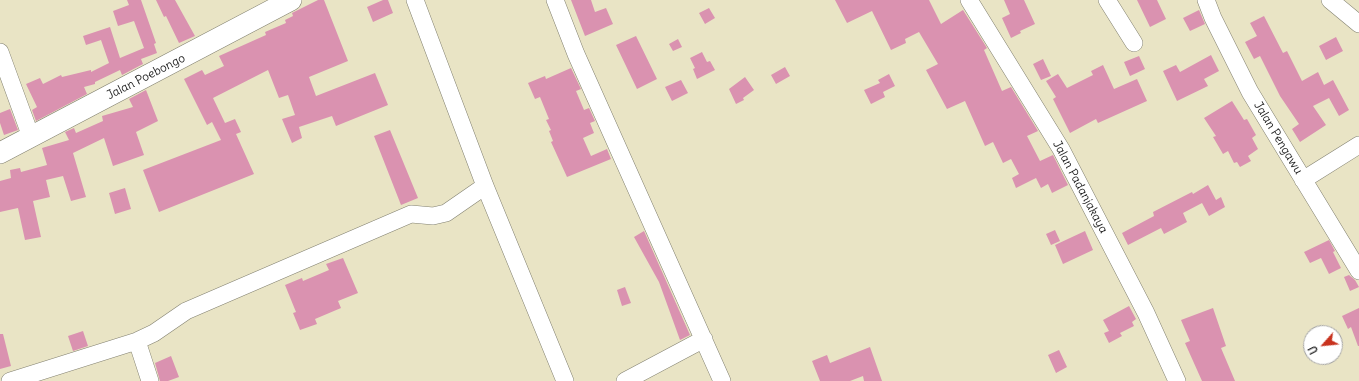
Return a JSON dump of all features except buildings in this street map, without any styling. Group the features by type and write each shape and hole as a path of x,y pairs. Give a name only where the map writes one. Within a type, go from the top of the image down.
{"main road":[{"name":"Jalan Poebongo","path":"0,153 291,0"}],"street":[{"path":"415,0 485,186 565,381"},
{"path":"555,0 576,54 722,381"},
{"name":"Jalan Padanjakaya","path":"969,0 1061,149 1146,313 1177,381"},
{"path":"1107,0 1134,43"},
{"name":"Jalan Pengawu","path":"1206,0 1213,18 1250,92 1359,271"},
{"path":"1330,0 1359,24"},
{"path":"0,52 31,137"},
{"path":"1303,180 1359,145"},
{"path":"10,381 137,341 154,333 186,310 412,214 433,216 446,213 485,186"},
{"path":"625,381 704,339"},
{"path":"137,341 150,381"}]}
